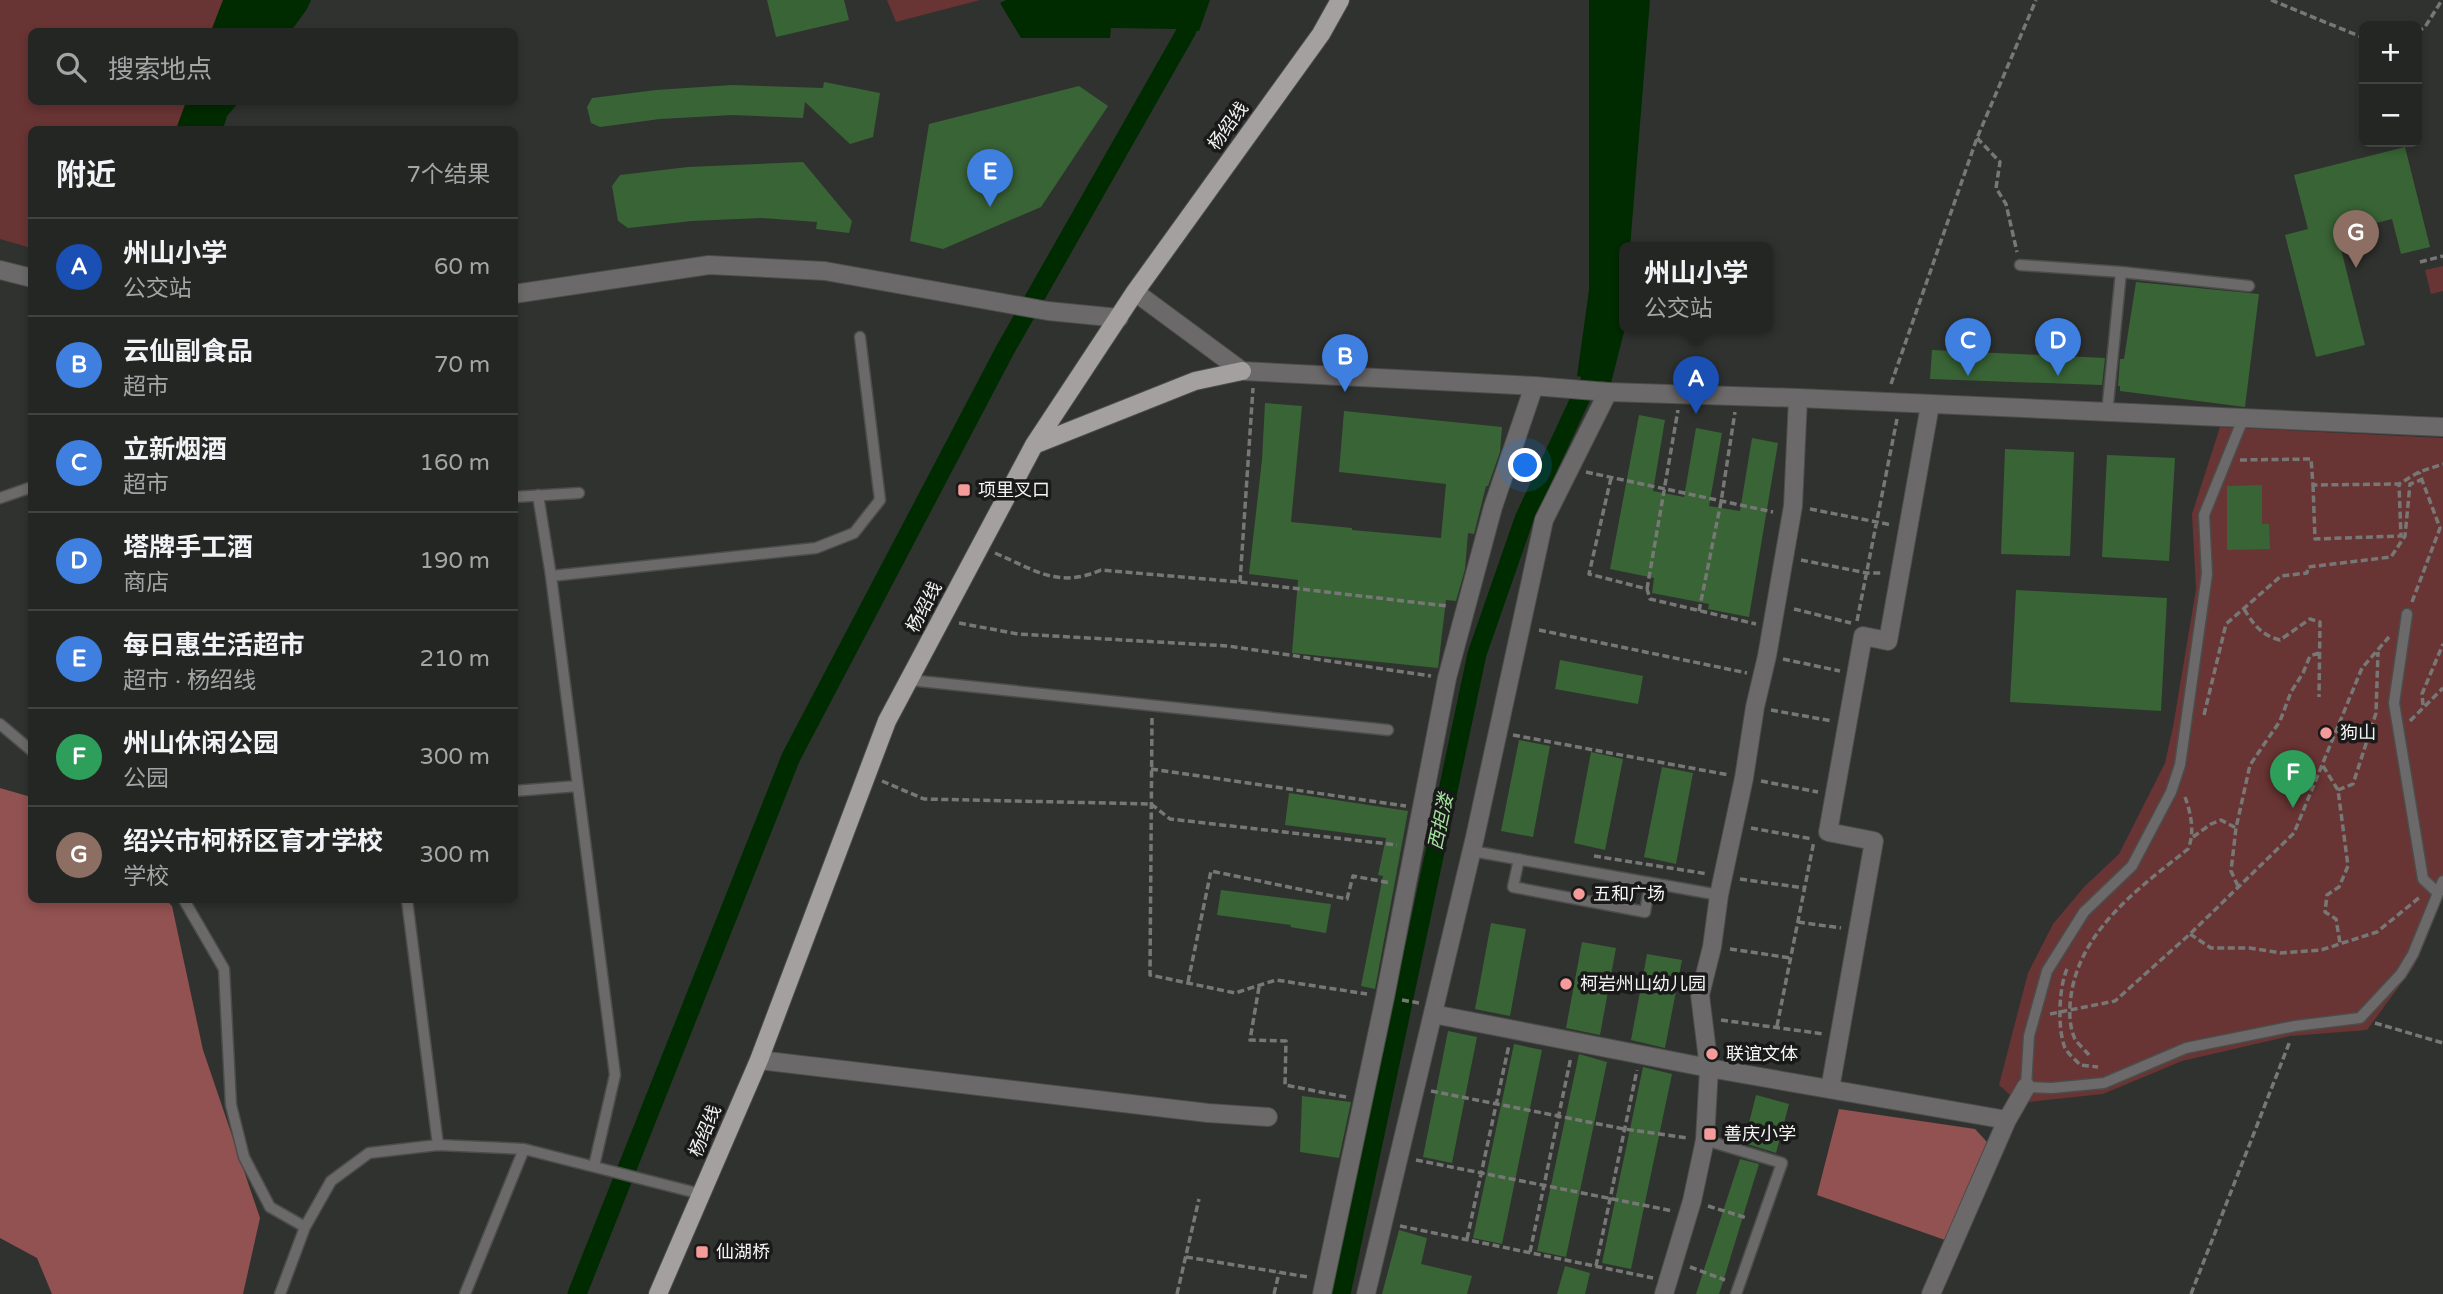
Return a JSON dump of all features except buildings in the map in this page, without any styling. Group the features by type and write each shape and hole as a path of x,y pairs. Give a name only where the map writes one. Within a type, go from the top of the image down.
{"main road":[{"name":"杨绍线","path":"659,1294 759,1060 887,721 1034,445 1135,292 1321,34 1340,0"},
{"path":"1034,445 1195,381 1248,372"}],"street":[{"path":"518,293 709,265 825,271 1048,311 1119,318"},
{"path":"0,270 28,277"},
{"path":"1135,292 1248,372 1608,392 2443,427"},
{"path":"1323,1287 1385,997 1447,678 1493,507 1534,386"},
{"path":"1366,1294 1472,851 1544,520 1608,392"},
{"path":"1667,1288 1690,1208 1705,1140 1709,1068 1700,995 1712,947 1721,886 1744,778 1792,511 1798,398"},
{"path":"1830,1088 1874,841 1828,832 1863,636 1888,641 1930,405"},
{"path":"1434,1010 1513,1029 1709,1068 2007,1119"},
{"path":"759,1060 1209,1113 1268,1117"},
{"path":"1931,1294 2007,1119 2026,1087"}],"lane":[{"path":"2020,265 2121,272 2249,286"},
{"path":"2107,413 2121,272"},
{"path":"551,576 816,548 854,533 880,500 860,337"},
{"path":"2244,419 2204,515 2207,574 2180,765 2171,793 2132,866 2084,912 2047,971 2029,1036 2026,1087 2052,1088 2104,1083 2186,1048 2295,1026 2360,1018 2401,974 2413,954 2443,881"},
{"path":"0,498 28,488"},
{"path":"518,497 579,493"},
{"path":"538,495 551,576 615,1075 594,1166"},
{"path":"2407,614 2394,703 2423,879 2438,893"},
{"path":"909,680 1388,730"},
{"path":"0,724 28,748"},
{"path":"518,791 578,786"},
{"path":"1472,851 1650,883 1721,886"},
{"path":"1519,859 1513,887 1645,912 1650,883"},
{"path":"186,903 224,969 231,1105 244,1157 270,1207 305,1227"},
{"path":"407,903 438,1145"},
{"path":"1705,1140 1782,1163 1737,1290"},
{"path":"280,1294 305,1227 331,1181 369,1153 438,1145 524,1149 701,1194"},
{"path":"465,1294 524,1149"}],"path":[{"path":"1884,402 1977,138 2036,0"},
{"path":"2271,0 2359,36"},
{"path":"2422,29 2442,0"},
{"path":"1977,138 2000,162 1996,188 2006,204 2020,265"},
{"path":"2420,262 2443,256"},
{"path":"1240,582 1248,372"},
{"path":"1681,394 1647,589 1650,599 1772,627"},
{"path":"1699,611 1721,502 1737,396"},
{"path":"2228,460 2311,459 2315,539 2401,536 2399,484"},
{"path":"2313,485 2399,484 2419,472 2443,464"},
{"path":"1570,469 1721,502 1908,528"},
{"path":"2034,1018 2115,1001 2190,934 2294,833 2362,668 2407,614 2442,529 2419,472"},
{"path":"1611,478 1589,574 1647,589"},
{"path":"2203,716 2226,624 2281,576 2307,573 2308,567 2391,558 2405,536 2410,484 2421,480"},
{"path":"2399,494 2409,494"},
{"path":"980,546 1053,579 1082,579 1101,570 1240,582 1467,608"},
{"path":"1784,557 1867,573 1899,574"},
{"path":"1776,605 1856,624"},
{"path":"2244,609 2257,629 2266,637 2280,640 2310,619 2320,622 2319,697"},
{"path":"941,619 1018,634 1228,646 1447,678"},
{"path":"1521,626 1763,677"},
{"path":"2423,705 2422,694 2443,643"},
{"path":"2337,790 2353,784 2376,713 2378,651"},
{"path":"2238,887 2231,871 2236,828 2250,765 2280,721 2291,692 2310,656 2319,653"},
{"path":"1767,656 1856,674"},
{"path":"2399,734 2423,705 2443,688"},
{"path":"1152,705 1150,975 1236,993 1276,980 1385,997 1434,1010"},
{"path":"1755,707 1847,723"},
{"path":"1498,732 1834,795"},
{"path":"2322,765 2337,790 2348,866 2339,887 2327,895 2325,912 2336,919 2340,943"},
{"path":"1151,769 1422,808"},
{"path":"866,775 924,799 1151,804 1170,819 1413,847"},
{"path":"2089,1055 2074,1038 2069,1010 2074,976 2091,941 2122,904 2188,849 2192,838 2185,796"},
{"path":"2192,838 2221,820 2236,828"},
{"path":"1734,825 1814,839"},
{"path":"1590,855 1721,886 1804,888"},
{"path":"1188,982 1211,871 1348,898 1353,876 1407,886"},
{"path":"2190,934 2211,948 2250,948 2281,953 2321,950 2377,932 2423,895 2432,908"},
{"path":"1798,922 1858,930"},
{"path":"1712,947 1791,958"},
{"path":"2067,969 2062,982 2060,1012 2065,1048 2080,1065 2100,1068"},
{"path":"1259,985 1250,1040 1286,1041 1285,1084 1361,1100"},
{"path":"1701,1018 1777,1026 1839,1037"},
{"path":"2360,1018 2443,1043"},
{"path":"2191,1294 2295,1026"},
{"path":"1467,1240 1513,1029"},
{"path":"1530,1253 1574,1041"},
{"path":"1596,1266 1640,1054"},
{"path":"1415,1088 1624,1129 1705,1140"},
{"path":"1399,1157 1610,1199 1690,1208 1761,1223"},
{"path":"1177,1294 1199,1199"},
{"path":"1383,1223 1596,1266 1667,1288"},
{"path":"1186,1256 1279,1273 1323,1287"},
{"path":"1674,1261 1737,1290"},
{"path":"1274,1294 1279,1273"}],"shaded area":[{"path":"0,0 296,0 279,28 28,28 28,105 215,105 204,126 28,126 28,247 0,239"},
{"path":"223,0 311,0 293,28 212,28"},
{"path":"887,0 980,0 896,22"},
{"path":"1006,0 1210,0 1199,31 1111,28 1110,38 1021,38 1000,3"},
{"path":"1589,0 1650,0 1630,242 1619,242 1619,333 1624,333 1611,383 1577,376 1589,290"},
{"path":"185,105 236,105 227,116 224,126 177,126"},
{"path":"2443,266 2443,291 2431,294 2425,270"},
{"path":"2220,427 2443,438 2443,892 2414,966 2367,1030 2290,1036 2182,1061 2103,1094 2019,1103 1999,1085 2028,973 2053,924 2084,887 2119,854 2165,763 2196,589 2192,514"},
{"path":"0,788 28,796 28,903 169,903 172,906 203,1050 260,1218 243,1294 52,1294 37,1258 0,1238"},
{"path":"1839,1109 1975,1129 1987,1142 1945,1240 1817,1195"}],"waterway":[{"path":"577,1294 791,757 1005,350 1187,30"},
{"name":"西担溇","path":"1341,1294 1477,654 1524,519 1581,397 1597,369 1600,354"}],"place":[{"name":"每日惠生活超市","path":"990,207"},
{"name":"绍兴市柯桥区育才学校","path":"2356,268"},
{"name":"立新烟酒","path":"1968,376"},
{"name":"塔牌手工酒","path":"2058,376"},
{"name":"云仙副食品","path":"1345,392"},
{"name":"州山小学","path":"1696,414"},
{"name":"项里叉口","path":"964,490"},
{"name":"狗山","path":"2326,733"},
{"name":"州山休闲公园","path":"2293,808"},
{"name":"五和广场","path":"1579,894"},
{"name":"柯岩州山幼儿园","path":"1566,984"},
{"name":"联谊文体","path":"1712,1054"},
{"name":"善庆小学","path":"1710,1134"},
{"name":"仙湖桥","path":"702,1252"}]}
